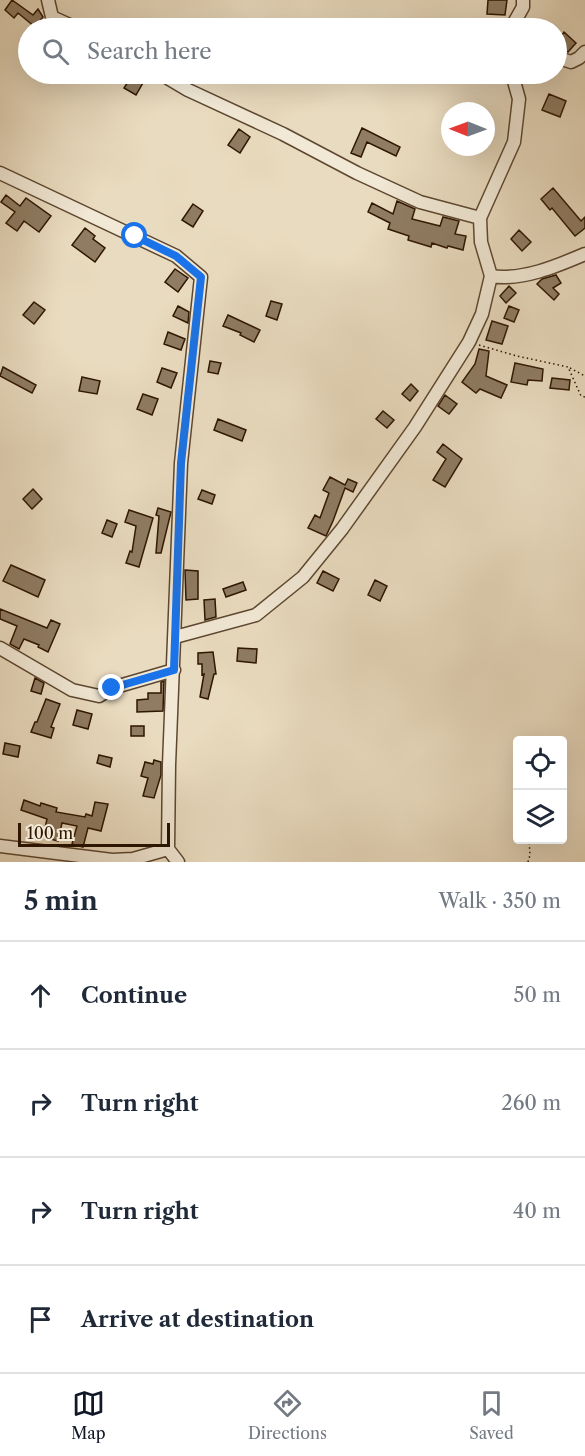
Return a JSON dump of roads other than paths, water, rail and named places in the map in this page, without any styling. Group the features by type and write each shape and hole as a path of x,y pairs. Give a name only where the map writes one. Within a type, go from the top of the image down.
{"street":[{"path":"48,0 54,18"},
{"path":"517,18 523,7 523,0"},
{"path":"567,61 571,62 585,52"},
{"path":"178,84 420,202 480,218"},
{"path":"175,637 256,615 303,577 342,529 415,427 469,342 482,314 491,276 481,242 480,218 514,142 519,99 516,84"},
{"path":"0,173 176,256 201,277 181,463 168,849 178,862"},
{"path":"491,276 502,278 544,270 585,254"},
{"path":"0,648 72,690 99,696 112,688 174,670"},
{"path":"0,846 112,860 133,859 168,849"}]}
